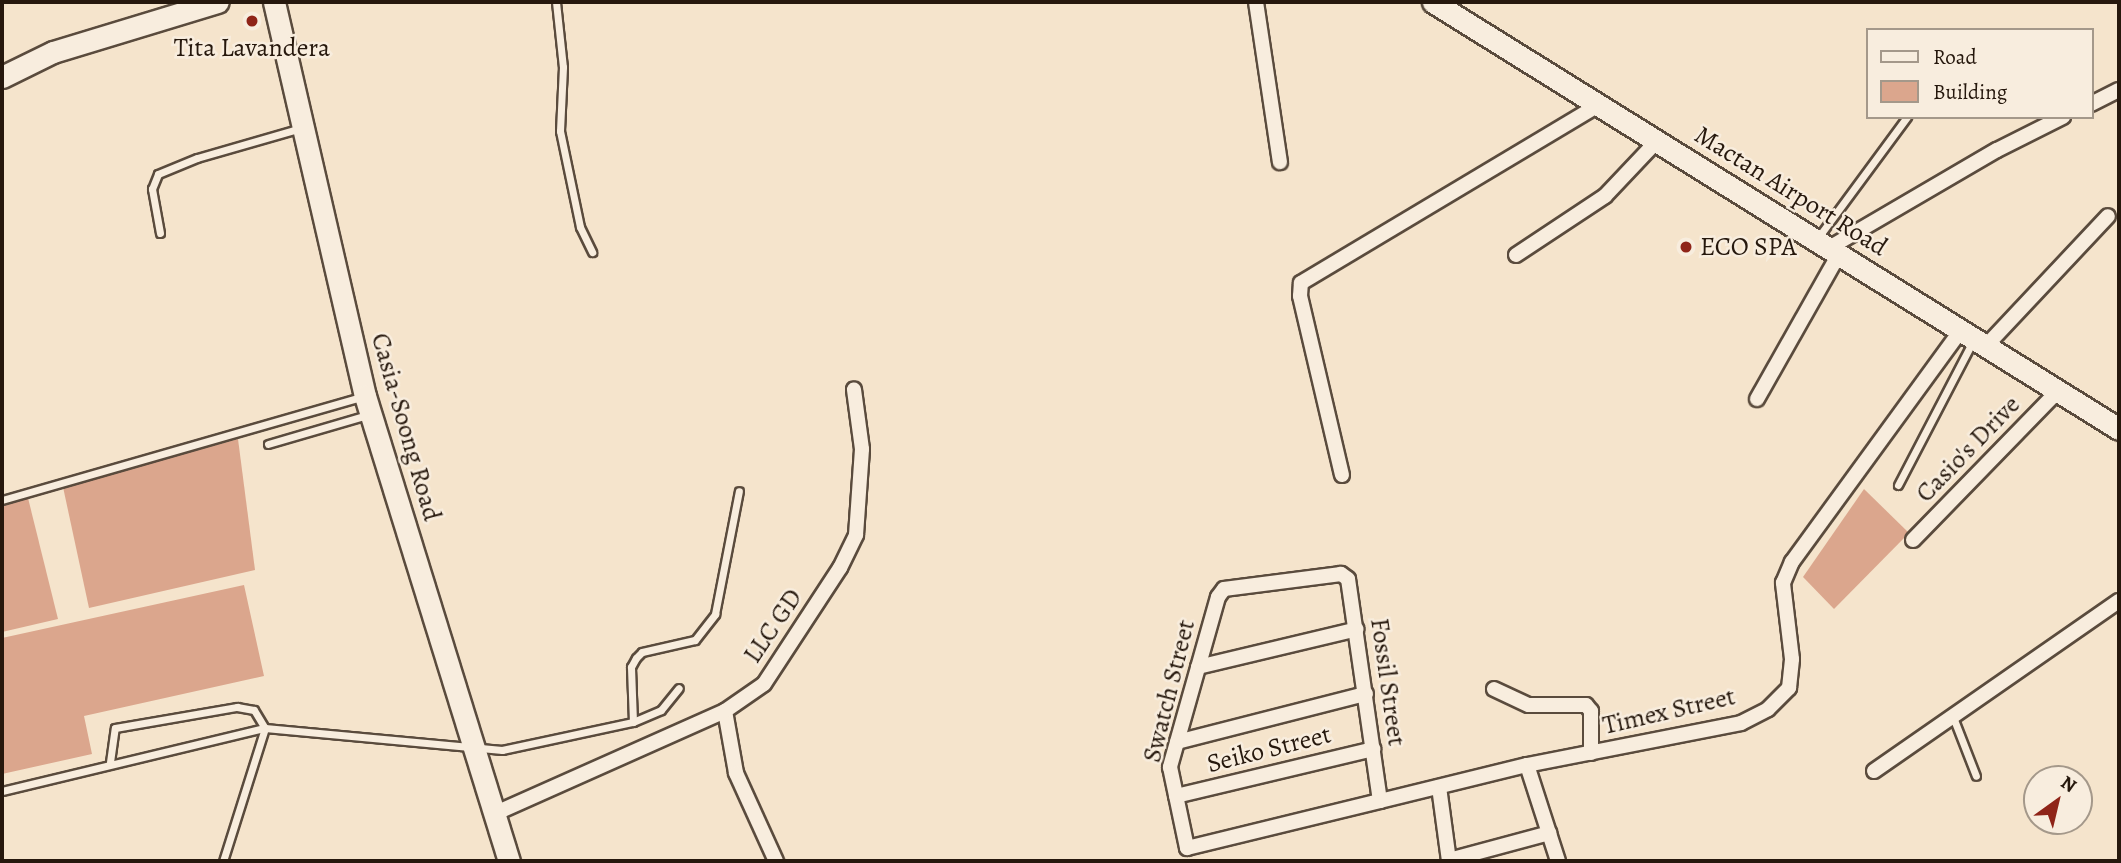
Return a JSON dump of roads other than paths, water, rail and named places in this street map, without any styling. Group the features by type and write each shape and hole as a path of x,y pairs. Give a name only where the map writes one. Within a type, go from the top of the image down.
{"street":[{"path":"2,77 54,52 218,2"},
{"name":"Casia-Soong Road","path":"274,2 368,405 509,861"},
{"path":"1256,2 1280,162"},
{"name":"Mactan Airport Road","path":"1433,2 2119,429"},
{"path":"2093,103 2119,90"},
{"path":"1342,475 1300,296 1301,283 1599,105"},
{"path":"1757,399 1828,247 1997,150 2059,119"},
{"path":"1516,255 1605,196 1657,141"},
{"path":"1974,338 2108,216"},
{"name":"Timex Street","path":"1187,848 1527,765 1741,723 1768,709 1789,688 1792,659 1783,583 1792,562 1974,338"},
{"name":"LLC GD","path":"496,813 725,711 764,684 841,568 856,535 862,449 854,390"},
{"name":"Casio's Drive","path":"1913,540 2057,392"},
{"name":"Swatch Street","path":"1187,848 1170,767 1217,597 1224,589 1341,574"},
{"name":"Fossil Street","path":"1341,574 1348,579 1357,629 1380,801"},
{"path":"1874,771 2119,601"},
{"path":"1198,667 1357,629"},
{"path":"1494,689 1529,705 1586,705 1591,711 1591,753"},
{"path":"1177,742 1366,694"},
{"path":"725,711 736,773 776,861"},
{"name":"Seiko Street","path":"1176,796 1373,749"},
{"path":"1527,765 1558,861"},
{"path":"1439,787 1449,860 1549,833"}],"lane":[{"path":"556,2 563,67 560,131 580,227 593,251"},
{"path":"1828,247 1906,119"},
{"path":"160,233 152,189 158,174 197,158 302,128"},
{"path":"1898,485 1974,338"},
{"path":"268,444 368,405"},
{"path":"2,500 368,405"},
{"path":"634,722 631,667 636,659 642,652 695,640 715,614 739,491"},
{"path":"2,790 110,762 265,728 474,750 502,750 634,722 661,710 679,688"},
{"path":"110,762 115,728 244,706 254,710 265,728 223,861"},
{"path":"1953,716 1976,776"}],"place":[{"name":"Tita Lavandera","path":"252,21"},
{"name":"ECO SPA","path":"1686,247"}]}
